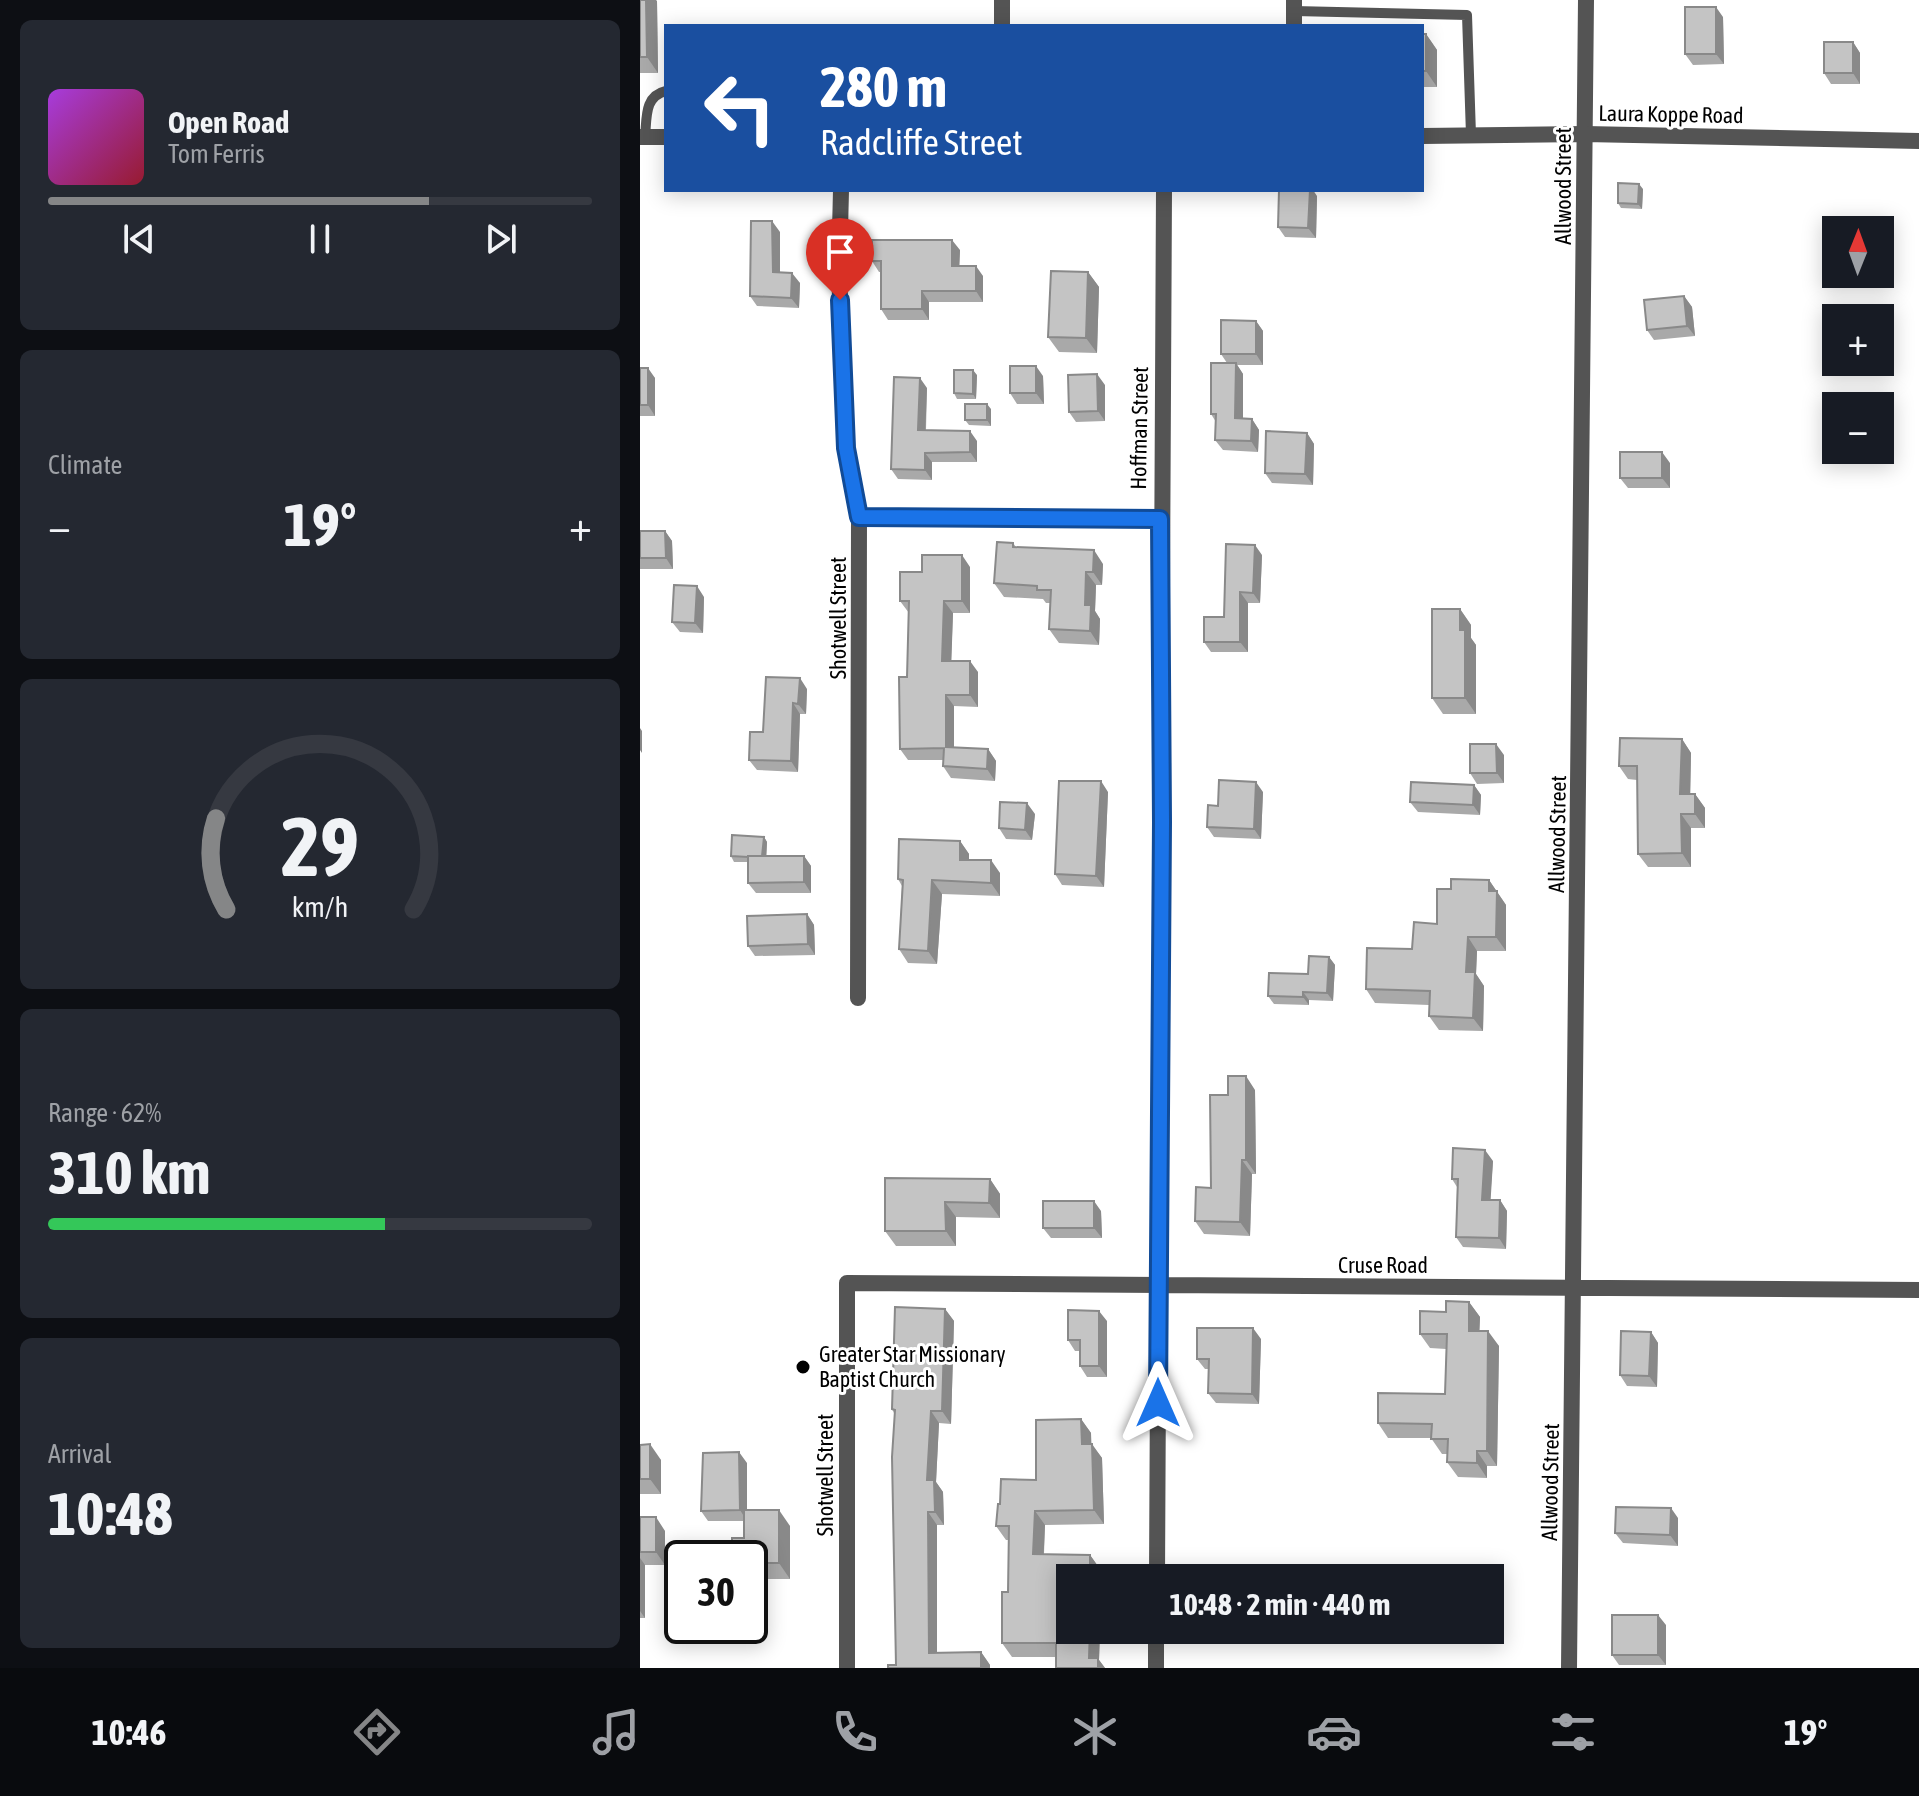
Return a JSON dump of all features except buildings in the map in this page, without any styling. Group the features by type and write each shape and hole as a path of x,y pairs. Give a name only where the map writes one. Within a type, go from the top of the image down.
{"street":[{"path":"1002,0 1002,24"},
{"name":"Allwood Street","path":"1569,1668 1586,0"},
{"name":"Laura Koppe Road","path":"1424,136 1585,134 1919,141"},
{"path":"642,137 664,137"},
{"name":"Shotwell Street","path":"841,192 839,272 846,448 859,517 858,998"},
{"name":"Hoffman Street","path":"1157,1564 1164,192"},
{"path":"859,517 1160,519"},
{"name":"Cruse Road","path":"847,1283 1919,1290"},
{"name":"Shotwell Street","path":"847,1283 847,1668"},
{"path":"1156,1644 1156,1668"}],"lane":[{"path":"1294,12 1467,15 1471,135"},
{"path":"642,137 648,104 655,94 664,92"}],"place":[{"name":"Greater Star Missionary Baptist Church","path":"803,1367"}],"route":[{"path":"840,300 846,448 859,517 1160,519 1162,822 1158,1403"}]}
